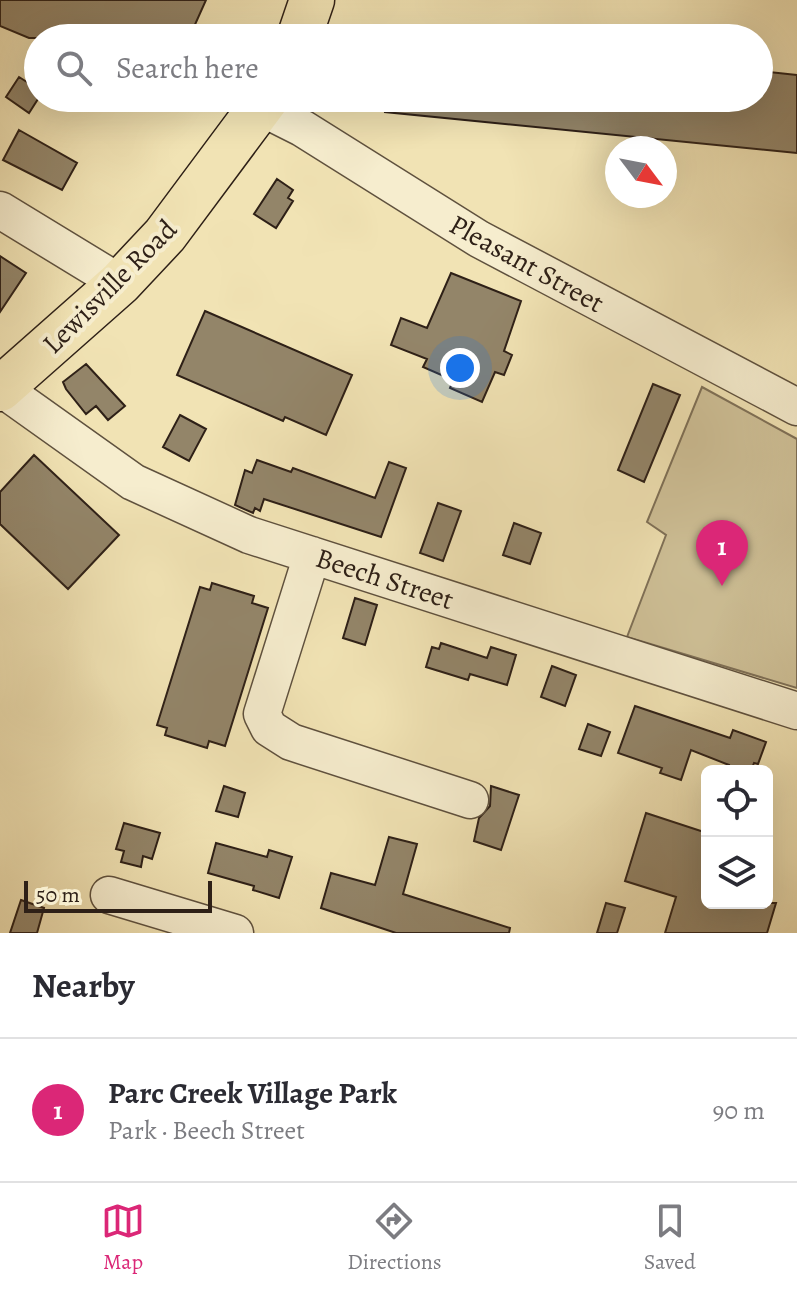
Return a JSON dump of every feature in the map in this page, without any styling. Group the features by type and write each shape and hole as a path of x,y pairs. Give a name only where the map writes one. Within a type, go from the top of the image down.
{"main road":[{"path":"304,24 312,0"},
{"name":"Lewisville Road","path":"0,388 120,283 165,235 257,112"}],"street":[{"name":"Pleasant Street","path":"278,112 479,239 797,407"},
{"path":"0,210 120,283"},
{"name":"Beech Street","path":"0,388 133,482 249,535 797,711"},
{"path":"312,555 262,714 269,728 291,742 470,800"},
{"path":"109,895 193,927 235,933"}],"shaded area":[{"path":"702,387 797,439 797,688 627,637 666,535 647,522"}],"building":[{"path":"0,0 206,0 195,24 24,24 24,36 0,26"},
{"path":"773,72 797,75 797,153 677,141 677,136 626,136 385,112 773,112"},
{"path":"19,77 24,80 24,110 6,97"},
{"path":"19,130 77,163 62,190 3,160"},
{"path":"277,179 293,190 288,198 293,201 276,228 254,214"},
{"path":"0,256 26,273 0,312"},
{"path":"451,273 521,301 504,351 512,355 504,375 495,372 482,402 450,388 453,380 423,367 427,359 391,345 401,318 427,328"},
{"path":"205,311 352,375 326,435 285,417 283,421 177,375"},
{"path":"86,364 125,406 108,420 96,406 86,414 63,382"},
{"path":"653,384 680,395 644,482 618,470"},
{"path":"180,415 206,429 189,461 163,447"},
{"path":"34,455 119,535 68,589 0,524 0,492"},
{"path":"257,460 291,472 293,468 375,498 389,462 406,468 381,537 264,499 260,511 255,508 253,513 235,505 245,470 252,473"},
{"path":"438,503 461,511 443,561 420,553"},
{"path":"514,523 541,533 530,564 503,555"},
{"path":"212,583 254,596 252,603 268,608 225,746 209,741 207,748 165,735 167,728 157,725 200,587 210,590"},
{"path":"355,598 377,605 365,645 343,638"},
{"path":"441,643 487,658 491,647 516,655 507,685 470,674 468,680 426,667 432,647 439,649"},
{"path":"552,666 576,675 565,706 541,697"},
{"path":"635,706 730,738 733,730 766,742 758,764 753,765 729,765 691,750 681,780 660,773 662,768 618,753"},
{"path":"588,724 610,732 601,756 579,749"},
{"path":"224,786 245,793 238,817 216,811"},
{"path":"491,786 519,795 501,850 474,841 479,818 490,806"},
{"path":"646,813 701,831 701,909 773,909 773,903 776,903 767,933 665,933 676,897 625,881"},
{"path":"124,823 160,833 152,859 143,856 141,867 121,862 124,851 116,849"},
{"path":"389,837 417,844 403,894 510,928 509,933 396,933 321,908 331,873 375,885"},
{"path":"216,843 267,857 269,850 292,857 279,898 253,890 254,886 208,873"},
{"path":"21,900 44,908 37,933 10,933"},
{"path":"606,903 625,908 617,933 597,933"}],"place":[{"name":"Parc Creek Village Park","path":"722,586"}]}
